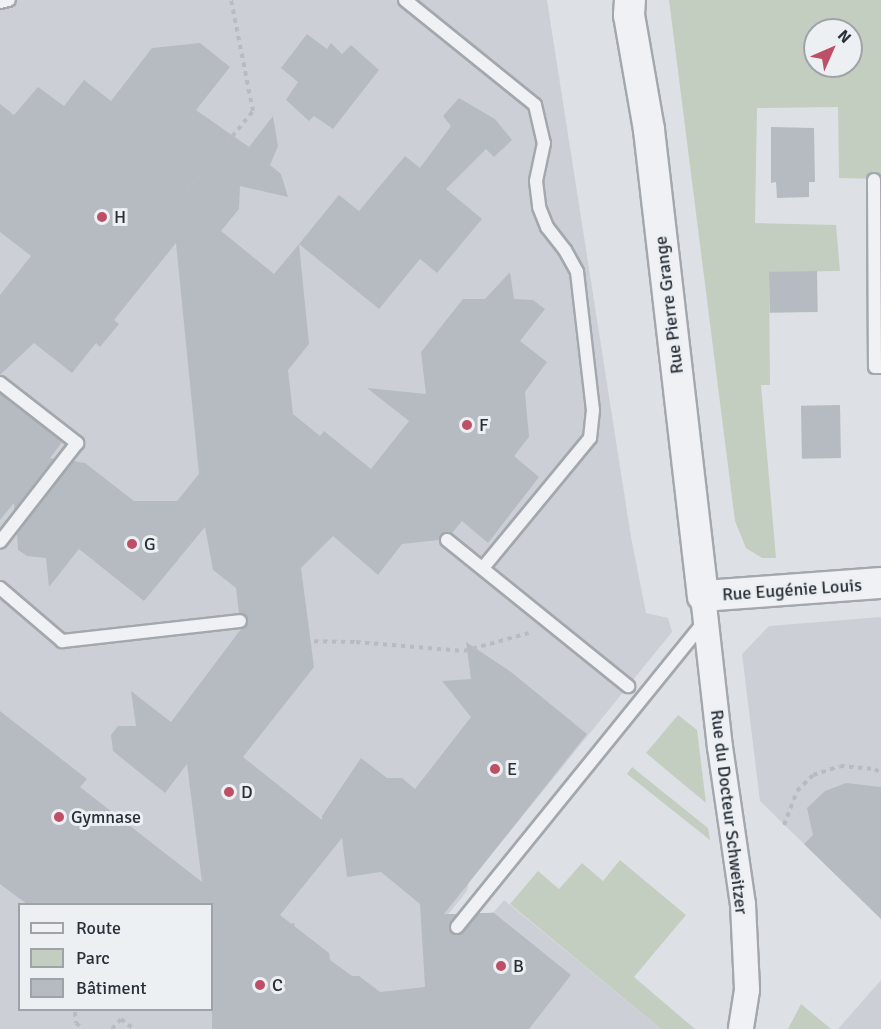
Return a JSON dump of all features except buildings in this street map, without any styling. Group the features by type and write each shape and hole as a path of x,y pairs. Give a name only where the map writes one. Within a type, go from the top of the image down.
{"street":[{"name":"Rue Pierre Grange","path":"624,5 649,130 704,608"},
{"name":"Rue Eugénie Louis","path":"704,608 881,583"},
{"name":"Rue du Docteur Schweitzer","path":"704,608 743,904 747,990 741,1029"}],"lane":[{"path":"0,2 9,0"},
{"path":"405,0 536,105 544,143 536,181 539,207 547,227 565,250 577,272 593,410 590,438 483,568"},
{"path":"874,180 875,367 881,367"},
{"path":"0,383 77,443 0,542"},
{"path":"447,540 628,686"},
{"path":"0,588 62,641 240,621"},
{"path":"457,927 704,608"}],"path":[{"path":"181,199 253,111 231,0"},
{"path":"296,641 356,642 464,651 553,626"},
{"path":"784,825 797,791 813,775 840,766 875,769 881,774"},
{"path":"213,935 294,925"},
{"path":"75,1012 77,1029"},
{"path":"112,1029 121,1018 134,1029"},
{"path":"76,1023 83,1029"}],"shaded area":[{"path":"0,0 547,0 631,537 646,613 668,618 672,632 469,882 467,891 445,918 468,936 487,913 494,912 504,900 661,1029 0,1029"},
{"path":"881,617 881,919 760,801 742,654 769,626"},
{"path":"881,980 881,1029 838,1029"}],"green space":[{"path":"669,0 881,0 881,179 839,178 838,107 757,108 755,223 836,225 840,271 769,272 770,385 761,385 776,558 762,558 746,548 735,521"},
{"path":"678,715 697,730 706,803 646,753"},
{"path":"632,767 708,828 710,840 627,774"},
{"path":"620,860 686,915 634,977 695,1029 661,1029 510,904 538,871 559,889 582,863 603,881"},
{"path":"801,1004 831,1029 788,1029"}],"place":[{"name":"H","path":"102,217"},
{"name":"F","path":"467,425"},
{"name":"G","path":"132,544"},
{"name":"E","path":"495,769"},
{"name":"D","path":"229,792"},
{"name":"Gymnase","path":"59,817"},
{"name":"B","path":"501,966"},
{"name":"C","path":"260,985"}]}
